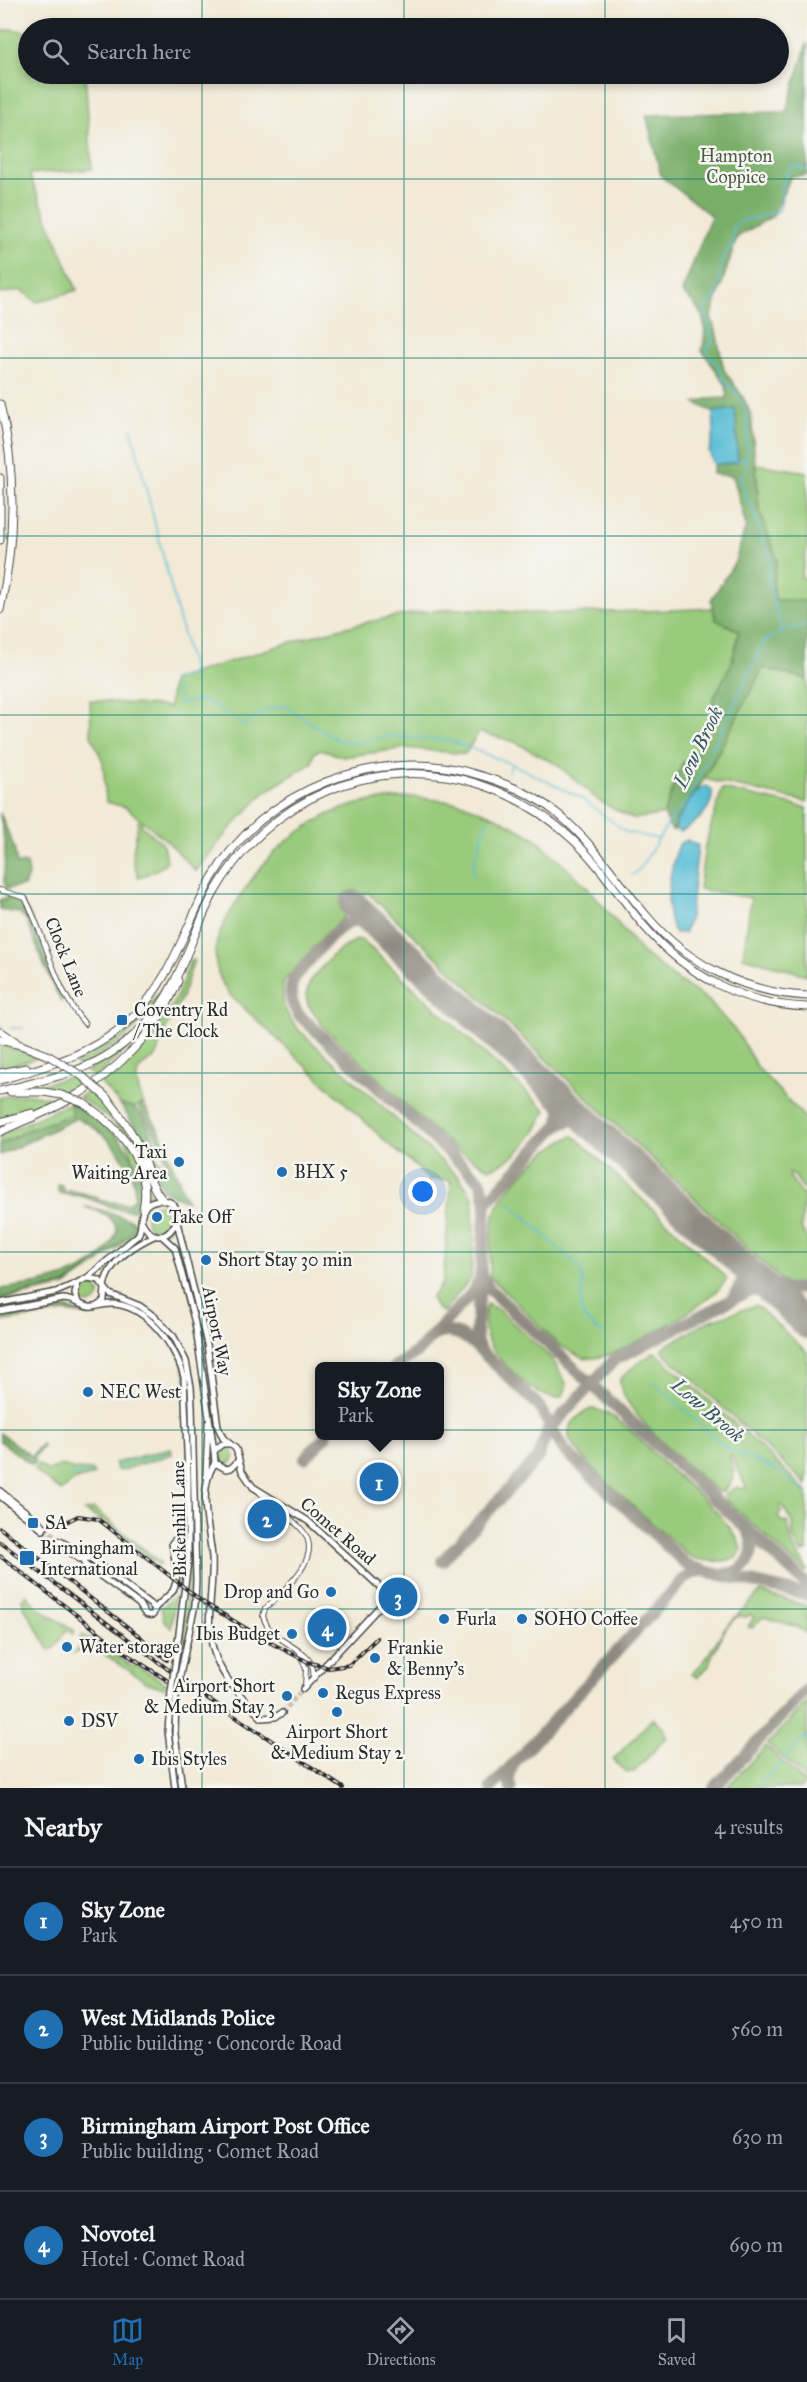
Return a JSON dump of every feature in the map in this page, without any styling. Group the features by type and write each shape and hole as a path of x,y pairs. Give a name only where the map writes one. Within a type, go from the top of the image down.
{"highway":[{"path":"0,404 8,448 11,495 9,553 0,610"},
{"path":"0,478 0,540"},
{"path":"0,1080 70,1057 113,1034 148,1000 164,976 213,876 247,834 270,813 309,789 362,770 394,766 431,765 466,771 496,779 538,800 557,813 580,834 602,858 648,918 685,953 706,967 737,981 807,996"},
{"path":"0,1093 81,1070 125,1044 149,1021 170,990 213,894 242,852 275,820 296,806 326,791 381,775 426,773 478,784 514,798 534,810 573,840 645,927 665,949 689,968 722,988 748,997 792,1007 807,1007"},
{"path":"0,1132 66,1102 125,1058 160,1017 174,993 190,945"},
{"path":"0,1031 21,1045"},
{"path":"0,1040 49,1056 82,1076 106,1097 133,1136 144,1159 154,1190 163,1200"},
{"path":"0,1073 70,1057"},
{"path":"0,1093 35,1091 62,1095 83,1103 113,1125 130,1148 141,1173 145,1186 143,1209"},
{"path":"0,1122 66,1102"}],"street":[{"name":"Clock Lane","path":"0,890 26,895 61,988 70,1005 85,1024"},
{"path":"0,1303 56,1292 87,1278 138,1236 143,1209 151,1202 163,1200 173,1206 177,1212 177,1222 170,1233 143,1242 121,1258 107,1275 104,1300 98,1306 90,1308 69,1299 63,1299 0,1311"},
{"path":"142,1222 145,1229 159,1236"},
{"name":"Airport Way","path":"177,1222 207,1344 218,1427 228,1444"},
{"name":"Airport Way","path":"159,1236 175,1248 180,1264 200,1343 214,1451"},
{"path":"87,1278 99,1280 104,1287"},
{"path":"79,1282 75,1294 82,1305"},
{"name":"Bickenhill Lane","path":"104,1287 110,1294 140,1306 164,1326 182,1350 189,1374 192,1405 196,1580 195,1605 174,1694 168,1731 175,1788"},
{"name":"Bickenhill Lane","path":"98,1306 105,1304 123,1307 149,1320 165,1335 180,1362 186,1391 188,1561 176,1657 174,1694 175,1734 182,1788"},
{"path":"209,1412 206,1506 212,1560 210,1630 213,1652 222,1672 262,1718 275,1717 282,1713"},
{"path":"206,1487 215,1463 214,1451 222,1444 228,1444 236,1449 242,1472 253,1486 304,1532 309,1550 307,1561 302,1570 264,1612 265,1621 270,1628 311,1660 314,1667 312,1679"},
{"path":"215,1463 226,1469 231,1468 238,1461"},
{"name":"Comet Road","path":"253,1486 308,1521 380,1587 384,1594 384,1600 380,1606 304,1688"},
{"path":"0,1491 44,1529 0,1496"},
{"path":"83,1558 84,1564 148,1616 155,1613 155,1608 173,1591 177,1572 172,1548 175,1540 180,1539 185,1543 188,1561"},
{"path":"59,1542 79,1558 88,1558 155,1608"},
{"path":"142,1609 150,1603"},
{"path":"299,1652 306,1669 304,1688"}],"green space":[{"path":"18,30 18,84 86,84 92,169 29,174 77,290 37,302 20,290 0,294 0,31"},
{"name":"Hampton Coppice","path":"807,43 807,175 791,176 773,216 737,237 711,318 715,326 724,370 743,397 751,415 759,509 777,560 773,585 775,600 807,601 807,679 763,668 704,779 676,821 675,829 672,831 664,814 682,763 690,759 701,747 712,716 713,700 732,662 739,631 716,620 711,600 735,562 746,526 733,476 712,474 714,465 738,462 735,409 713,412 695,403 707,399 727,398 726,385 702,350 705,331 702,317 695,305 682,292 711,216 661,176 646,115 786,112"},
{"path":"756,464 807,472 807,547 801,577 807,579 807,601 775,600 773,585 777,560 759,509"},
{"path":"713,608 716,620 739,631 732,662 713,700 712,716 701,747 690,759 682,763 664,814 633,819 599,801 558,765 515,742 479,732 465,754 406,748 343,757 321,749 314,753 312,763 265,792 228,831 196,871 167,841 142,820 142,826 162,843 167,860 162,867 139,878 132,858 139,818 125,807 106,802 103,762 91,735 90,700 169,707 172,680 311,636 418,613 454,609 531,613"},
{"path":"763,668 807,679 807,802 704,779"},
{"path":"722,789 807,808 807,975 743,957 751,898 699,889 705,846"},
{"path":"413,797 461,803 496,817 535,838 587,887 642,952 676,979 708,1000 738,1034 757,1067 807,1120 807,1190 790,1172 789,1176 804,1197 801,1228 807,1238 807,1280 794,1288 787,1285 367,892 284,981 283,1002 287,1014 300,1031 459,1177 473,1197 474,1237 471,1278 443,1312 436,1308 431,1298 443,1282 451,1183 448,1180 428,1179 228,993 219,977 215,959 218,937 230,913 254,877 281,846 316,821 342,809 372,801"},
{"path":"0,813 14,847 17,864 27,863 29,873 24,886 7,889 4,883 5,847"},
{"path":"7,897 17,900 31,917 52,977 62,997 61,1002 26,919 19,913 0,910 0,900"},
{"path":"356,940 362,940 546,1110 537,1128 516,1154 499,1165 489,1168 457,1150 323,1026 308,1005 306,995 311,979 335,953"},
{"path":"190,960 194,960 182,997 162,1036 156,1057 142,1066 137,1075 143,1103 134,1108 120,1104 101,1083 129,1061 168,1013 180,989"},
{"path":"169,979 171,980 160,996 132,1031 96,1058 79,1067 75,1064 127,1028"},
{"path":"165,1005 124,1052 95,1077 87,1071 130,1042"},
{"path":"0,1045 40,1057 0,1069"},
{"path":"74,1076 85,1084 71,1093 62,1090 26,1088"},
{"path":"92,1089 112,1109 128,1132 156,1197 147,1200 147,1193 124,1135 110,1119 79,1097"},
{"path":"30,1094 57,1099 0,1118 0,1097"},
{"path":"70,1103 73,1115 27,1130 0,1145 0,1135"},
{"path":"70,1103 100,1119 112,1130 131,1156 141,1188 142,1205 137,1210 122,1210 81,1196 58,1192 58,1184 62,1185 64,1192 67,1193 68,1190 98,1197 97,1200 127,1204 135,1198 130,1173 117,1150 98,1131 77,1118 0,1155 0,1145 27,1130 72,1115"},
{"path":"143,1103 160,1132 187,1201 162,1190 144,1141 120,1104 133,1107 141,1115 156,1146 157,1150 154,1155 166,1170 168,1167 157,1137 138,1106"},
{"path":"574,1136 727,1278 720,1288 707,1299 654,1333 601,1357 584,1359 559,1345 490,1277 491,1231 498,1206 527,1169 552,1148"},
{"path":"160,1204 170,1208 174,1218 170,1228 160,1232 150,1228 146,1218 150,1208"},
{"path":"85,1207 125,1218 134,1224 133,1231 94,1266 64,1285 0,1298 0,1289 51,1280 83,1269 109,1247 117,1231 113,1221 100,1212"},
{"path":"129,1219 137,1223 135,1235 94,1266 132,1231"},
{"path":"78,1277 66,1286 0,1300 0,1298 63,1285"},
{"path":"85,1284 93,1284 99,1290 99,1298 93,1304 85,1304 79,1298 79,1290"},
{"path":"109,1296 137,1309 140,1311 130,1306 108,1299"},
{"path":"487,1304 499,1310 553,1360 567,1385 563,1396 553,1398 541,1394 524,1382 498,1356 488,1341 486,1332"},
{"path":"756,1305 807,1352 807,1485 666,1355 662,1348 709,1321"},
{"path":"66,1308 87,1315 65,1312 0,1322 0,1318"},
{"path":"140,1311 159,1325 176,1346 187,1376 187,1390 178,1352 158,1325"},
{"path":"655,1352 807,1492 807,1551 802,1553 793,1538 793,1524 782,1505 779,1506 781,1511 778,1517 781,1521 787,1522 792,1543 807,1570 805,1572 725,1499 724,1495 736,1487 743,1489 746,1487 731,1455 729,1457 734,1476 723,1492 718,1492 659,1439 630,1406 622,1391 620,1379"},
{"path":"187,1390 189,1408 189,1450"},
{"path":"591,1409 606,1413 626,1427 706,1501 732,1530 741,1549 739,1555 725,1561 691,1557 604,1479 587,1461 569,1436 572,1423"},
{"path":"0,1433 31,1456 42,1444 43,1447 33,1458 36,1462 32,1465 0,1441"},
{"path":"225,1447 231,1450 234,1456 231,1462 225,1465 219,1462 216,1456 219,1450"},
{"path":"171,1448 172,1454 117,1470 115,1463"},
{"path":"189,1450 193,1588 185,1639 182,1637 188,1564"},
{"path":"39,1464 48,1471 63,1465 74,1470 92,1470 94,1475 75,1480 61,1491 34,1470"},
{"path":"94,1509 161,1563 160,1566 108,1524 84,1511"},
{"path":"760,1592 807,1606 807,1634 798,1627 763,1617 752,1628 748,1627 754,1617 749,1614 747,1617 738,1616 726,1628 709,1665 697,1678 692,1674 705,1660 724,1629"},
{"path":"26,1595 41,1610 75,1631 73,1634 66,1630 54,1649 49,1649 23,1605 22,1599"},
{"path":"175,1596 171,1628 164,1620 161,1608"},
{"path":"82,1635 132,1666 137,1666 166,1683 164,1688 146,1682 92,1646 74,1653 82,1643 80,1638"},
{"path":"807,1702 807,1780 768,1744"},
{"path":"653,1718 665,1730 667,1737 634,1772 627,1772 613,1760"},
{"path":"766,1746 805,1783 800,1788 726,1788"}],"water":[{"path":"735,409 738,462 714,465 709,452 714,432 713,412"},
{"path":"707,786 712,790 712,797 707,810 686,829 680,832 675,829 676,821 693,795"},
{"path":"687,840 698,846 690,917 684,933 675,933 669,913 669,888 676,852 680,843"}],"waterway":[{"name":"Low Brook","path":"782,197 781,190 789,169 797,166 807,170"},
{"name":"Low Brook","path":"632,875 639,870 676,811 685,806 762,646 767,639 782,633 768,578 770,557 760,534 753,507 747,502 739,477 746,471 748,425 746,408 734,390 722,378 718,365 706,350 713,342 704,309 712,302 716,294 722,260 733,244 733,227 739,222 779,211 782,199"},
{"path":"131,428 193,674 172,680 173,682"},
{"path":"738,462 742,458 746,461"},
{"name":"Low Brook","path":"781,630 807,625"},
{"path":"176,686 178,704 199,700 218,707 244,726 263,711 285,706 337,740 358,743 386,736 448,740 512,764 581,798 626,832 658,839"},
{"path":"508,772 512,765"},
{"path":"473,877 474,862 488,819"},
{"path":"11,1028 24,1028"},
{"name":"Low Brook","path":"509,1202 579,1267 583,1281 582,1313 603,1334"},
{"name":"Low Brook","path":"653,1381 725,1447 780,1472 807,1495"},
{"path":"118,1466 169,1452"},
{"path":"70,1476 92,1472"},
{"name":"Low Brook","path":"785,1758 807,1736"},
{"name":"Low Brook","path":"757,1788 781,1763"}],"taxiway":[{"path":"379,929 355,921 336,931 295,977 291,992 294,1006 299,1015 481,1182 486,1203"},
{"path":"553,1090 562,1107 558,1125"},
{"path":"588,1123 574,1119 558,1125 486,1203 477,1343 483,1353 538,1405 564,1450 687,1565 807,1595"},
{"path":"733,1298 743,1281 740,1266 736,1260"},
{"path":"749,1272 765,1282 778,1286"},
{"path":"481,1274 490,1290 807,1585"},
{"path":"401,1362 417,1352 471,1294 480,1280"},
{"path":"442,1561 537,1459 547,1432 614,1360 749,1291 807,1288"},
{"path":"432,1336 452,1332 469,1340 480,1350"},
{"path":"305,1458 322,1440"},
{"path":"725,1574 739,1570 748,1561 752,1548 749,1533"},
{"path":"491,1788 682,1581 693,1573 702,1571"},
{"path":"714,1788 807,1689"},
{"path":"511,1788 509,1776 512,1767"}],"runway":[{"path":"353,904 807,1325"}],"tunnel":[{"path":"45,1527 60,1541"},
{"path":"43,1530 59,1544"},
{"path":"282,1713 303,1689"}],"railway":[{"path":"62,1524 78,1516 98,1519 204,1603 267,1641 308,1662 329,1668 349,1665 377,1638"},
{"path":"0,1528 167,1660"},
{"path":"0,1542 198,1692 343,1788"},
{"path":"0,1556 131,1657 182,1690"}],"place":[{"name":"Coventry Rd / The Clock","path":"122,1020"},
{"name":"Taxi Waiting Area","path":"179,1162"},
{"name":"BHX 5","path":"282,1172"},
{"name":"Take Off","path":"157,1217"},
{"name":"Short Stay 30 min","path":"206,1260"},
{"name":"NEC West","path":"88,1392"},
{"name":"Sky Zone","path":"379,1482"},
{"name":"West Midlands Police","path":"267,1519"},
{"name":"SA","path":"33,1523"},
{"name":"Birmingham International","path":"27,1558"},
{"name":"Drop and Go","path":"331,1592"},
{"name":"Birmingham Airport Post Office","path":"398,1597"},
{"name":"Furla","path":"444,1619"},
{"name":"SOHO Coffee","path":"522,1619"},
{"name":"Novotel","path":"327,1628"},
{"name":"Ibis Budget","path":"292,1634"},
{"name":"Water storage","path":"67,1647"},
{"name":"Frankie & Benny's","path":"375,1658"},
{"name":"Regus Express","path":"323,1693"},
{"name":"Airport Short & Medium Stay 3","path":"287,1696"},
{"name":"Airport Short & Medium Stay 2","path":"337,1712"},
{"name":"DSV","path":"69,1721"},
{"name":"Ibis Styles","path":"139,1759"}]}
